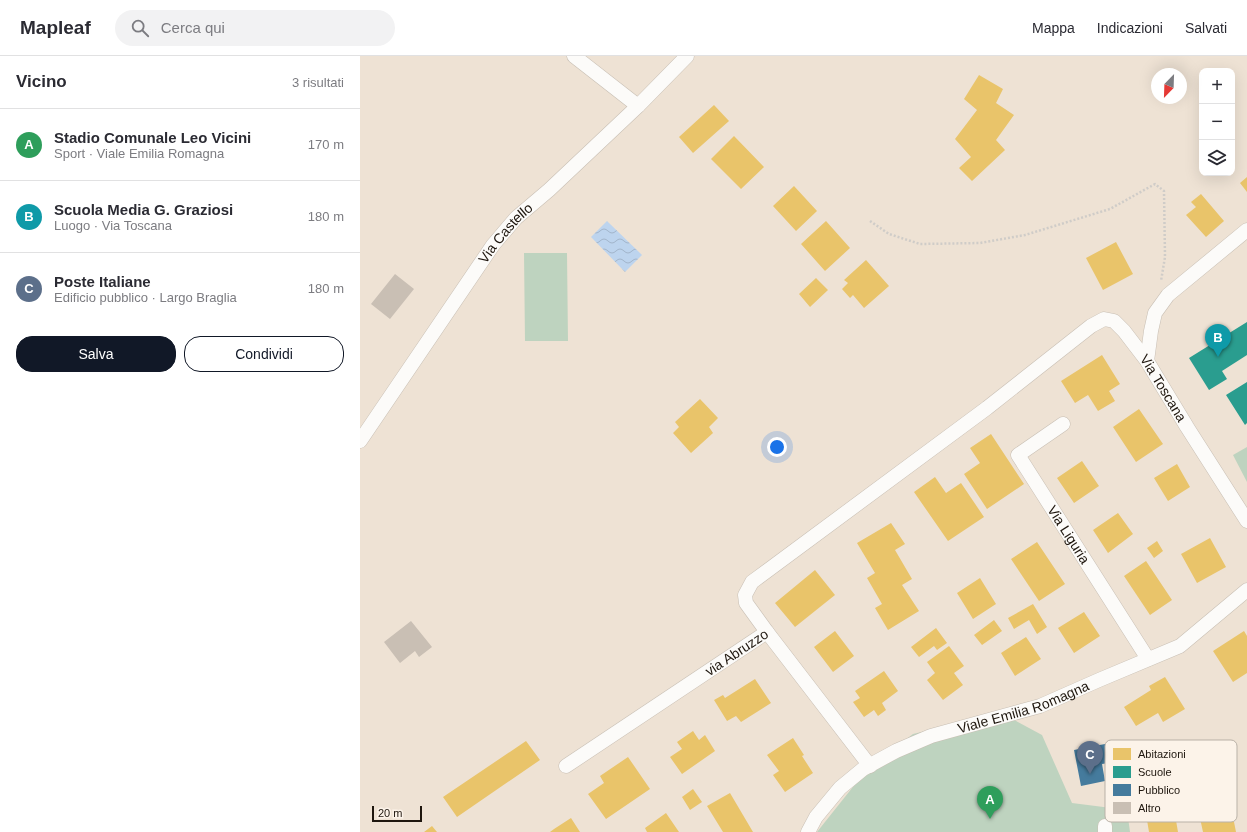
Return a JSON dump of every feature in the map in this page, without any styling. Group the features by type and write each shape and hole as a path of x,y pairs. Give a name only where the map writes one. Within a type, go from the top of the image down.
{"street":[{"path":"574,56 638,106"},
{"name":"Via Castello","path":"360,441 493,245 516,218 549,190 638,106 687,56"},
{"name":"Via Toscana","path":"1247,230 1168,295 1155,313 1147,360 1186,428 1247,521"},
{"path":"767,632 746,603 745,595 752,582 987,408 1092,326 1104,319 1114,321 1147,360"},
{"name":"Via Liguria","path":"1063,424 1018,455 1148,660"},
{"name":"Viale Emilia Romagna","path":"808,832 816,817 840,788 870,766 896,751 931,736 1040,706 1180,646 1247,590"},
{"name":"via Abruzzo","path":"566,766 767,632 870,766"}],"path":[{"path":"870,221 889,234 920,244 980,243 1025,235 1110,209 1155,184 1164,191 1165,257 1160,285"}],"green space":[{"path":"524,253 567,253 568,341 525,341"},
{"path":"1247,447 1247,482 1233,455"},
{"path":"1001,713 1042,735 1072,803 1105,807 1105,822 1129,822 1130,832 817,832 868,768 913,734"}],"water":[{"path":"607,221 642,255 625,272 591,237"}],"building: Abitazioni":[{"path":"979,75 1003,89 996,103 1014,115 996,140 1005,150 972,181 959,168 971,157 955,139 977,110 964,99"},
{"path":"714,105 729,121 693,153 679,137"},
{"path":"734,136 764,167 741,189 711,159"},
{"path":"1247,177 1247,192 1240,183"},
{"path":"794,186 817,211 796,231 773,206"},
{"path":"1201,194 1224,221 1206,237 1186,215 1196,207 1191,202"},
{"path":"826,221 850,248 825,271 801,244"},
{"path":"1116,242 1133,274 1103,290 1086,258"},
{"path":"866,260 889,286 864,308 853,295 850,298 842,289 848,283 844,280"},
{"path":"816,278 828,290 810,307 799,294"},
{"path":"1102,355 1120,384 1109,391 1115,401 1098,411 1088,395 1075,403 1061,381"},
{"path":"700,399 718,418 709,427 713,433 691,453 673,433 679,427 675,422"},
{"path":"1139,409 1163,444 1136,462 1113,427"},
{"path":"991,434 1024,484 987,509 964,474 980,463 970,448"},
{"path":"1082,461 1099,486 1074,503 1057,478"},
{"path":"1177,464 1190,487 1168,501 1154,478"},
{"path":"935,477 946,493 961,483 984,517 948,541 914,492"},
{"path":"1118,513 1133,534 1108,553 1093,530"},
{"path":"891,523 905,544 895,550 912,579 902,585 919,611 888,630 875,608 882,604 867,578 875,573 857,543"},
{"path":"1210,538 1226,567 1197,583 1181,554"},
{"path":"1157,541 1163,551 1154,558 1147,548"},
{"path":"1037,542 1065,584 1039,601 1011,559"},
{"path":"1146,561 1172,600 1150,615 1124,576"},
{"path":"815,570 835,595 795,627 775,603"},
{"path":"980,578 996,604 973,619 957,593"},
{"path":"1033,604 1047,627 1037,634 1029,620 1014,629 1008,618"},
{"path":"1084,612 1100,636 1074,653 1058,628"},
{"path":"994,620 1002,631 982,645 974,635"},
{"path":"936,628 947,643 937,650 934,646 919,657 911,647"},
{"path":"835,631 854,656 833,672 814,647"},
{"path":"1244,631 1247,636 1247,673 1233,682 1213,651"},
{"path":"1026,637 1041,659 1015,676 1001,653"},
{"path":"949,646 964,666 954,673 963,685 943,700 927,680 935,673 927,662"},
{"path":"884,671 898,691 882,703 886,710 878,716 874,710 864,717 853,702 860,698 855,691"},
{"path":"1165,677 1185,709 1163,722 1158,713 1136,726 1124,707 1151,690 1149,686"},
{"path":"755,679 771,703 741,722 736,716 727,721 714,700 723,695 725,698"},
{"path":"693,731 699,740 705,735 715,751 682,774 670,757 682,749 677,742"},
{"path":"793,738 813,773 785,792 773,775 779,771 767,755"},
{"path":"526,741 540,760 457,817 443,797"},
{"path":"628,757 650,789 606,819 588,794 604,783 600,776"},
{"path":"693,789 702,802 690,810 682,797"},
{"path":"730,793 753,832 723,832 707,806"},
{"path":"666,813 679,832 647,832 645,828"},
{"path":"571,818 580,832 550,832 554,829"},
{"path":"1147,822 1176,822 1178,832 1149,832"},
{"path":"1201,822 1234,822 1236,832 1203,832"},
{"path":"432,826 437,832 424,832"}],"building: Scuole":[{"path":"1247,322 1247,355 1222,371 1227,379 1209,390 1189,358"},
{"path":"1247,382 1247,423 1245,425 1226,395"}],"building: Pubblico":[{"path":"1105,744 1105,764 1102,764 1105,781 1081,786 1074,750"}],"building: Altro":[{"path":"395,274 414,289 390,319 371,304"},
{"path":"411,621 432,647 419,657 415,651 400,663 384,642"}],"place":[{"name":"Scuola Media G. Graziosi","path":"1218,357"},
{"name":"Poste Italiane","path":"1090,774"},
{"name":"Stadio Comunale Leo Vicini","path":"990,819"}]}
